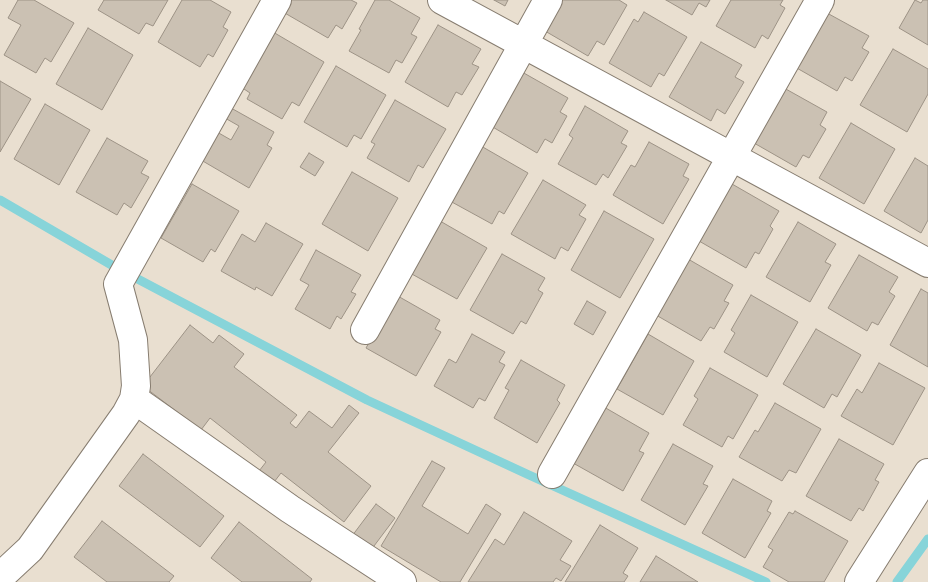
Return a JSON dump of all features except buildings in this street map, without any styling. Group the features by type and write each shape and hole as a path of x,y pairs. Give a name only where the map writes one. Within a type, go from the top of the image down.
{"street":[{"path":"0,577 30,549 126,414 134,399 136,386 133,340 118,284 277,0"},
{"path":"442,0 928,264"},
{"path":"365,330 548,0"},
{"path":"552,474 820,0"},
{"path":"134,399 290,509 402,582"},
{"path":"859,582 914,498 928,473"}],"waterway":[{"path":"0,200 115,267 367,400 766,582"},
{"path":"897,582 928,539"}]}
